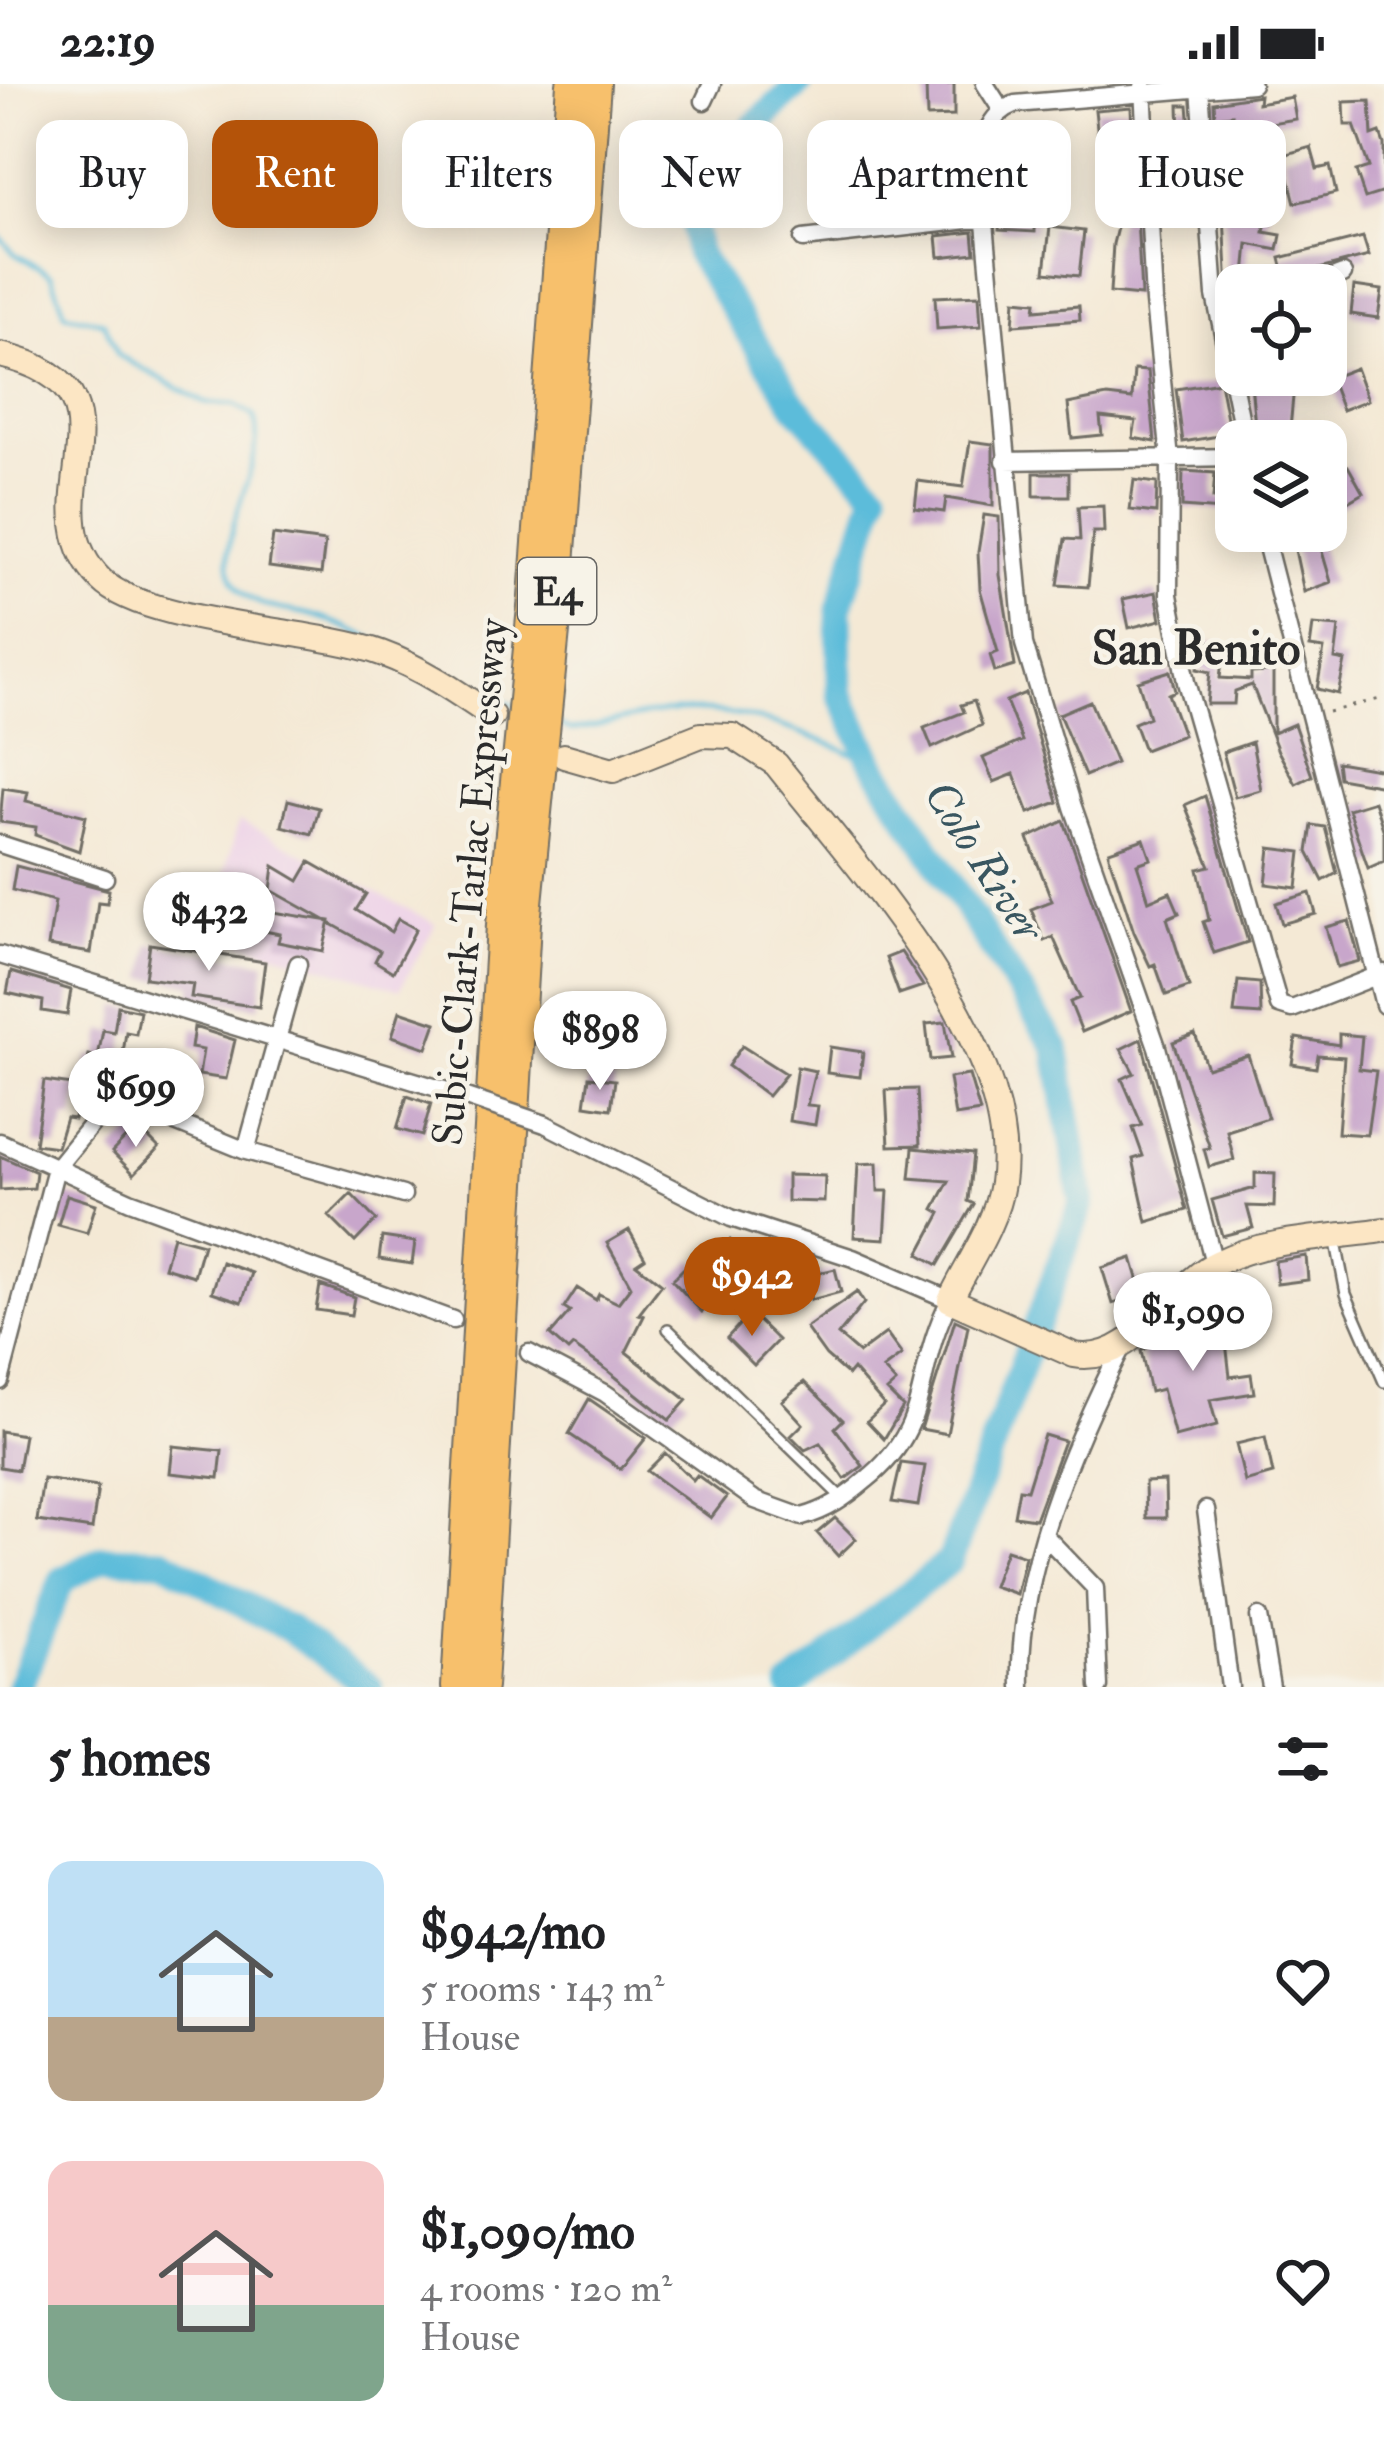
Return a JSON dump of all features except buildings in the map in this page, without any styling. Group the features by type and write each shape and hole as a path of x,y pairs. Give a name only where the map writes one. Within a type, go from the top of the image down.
{"highway":[{"name":"Subic-Clark-Tarlac Expressway","path":"481,1687 475,1597 502,925 534,597 572,84"},
{"name":"Subic-Clark-Tarlac Expressway","path":"457,1687 475,1597 595,84"}],"street":[{"path":"985,84 1001,109"},
{"path":"1001,109 1143,89 1252,84"},
{"path":"1200,88 1210,260 1215,276"},
{"path":"1143,89 1154,302 1170,459 1169,595 1176,637 1279,1005 1292,1010 1382,973"},
{"path":"995,120 1001,109"},
{"path":"803,239 899,228"},
{"path":"987,228 1017,598 1039,702 1157,1047 1214,1263"},
{"path":"0,355 42,369 64,383 80,410 83,433 70,523 78,553 104,584 162,607 380,653 417,669 492,716"},
{"path":"1005,461 1215,458"},
{"path":"1268,552 1309,717 1382,973 1384,1005"},
{"path":"529,1353 605,1393 755,1500 802,1517 843,1499 893,1459 908,1438 927,1352 995,1210 1004,1158 980,1065 922,950 776,764 756,746 733,736 701,735 613,770 587,767 564,756"},
{"path":"0,844 105,878"},
{"path":"0,956 545,1124 731,1218 854,1258 1074,1354 1096,1355 1124,1342 1214,1263 1263,1248 1384,1230"},
{"path":"246,1151 298,964"},
{"path":"0,1381 56,1168 95,1120 141,1108 246,1151 403,1195"},
{"path":"0,1142 197,1227 453,1320"},
{"path":"1021,1687 1021,1621 1081,1432 1124,1342"},
{"path":"1206,1510 1230,1687"},
{"path":"1047,1538 1095,1588 1099,1687"},
{"path":"1259,1617 1270,1687"}],"lane":[{"path":"1335,1238 1346,1294 1384,1382"},
{"path":"668,1329 843,1499"}],"path":[{"path":"1309,717 1384,698"}],"shaded area":[{"path":"239,820 436,924 400,989 208,934"}],"waterway":[{"name":"Colo River","path":"791,1687 950,1561 1082,1202 1056,1047 872,762 840,693 839,609 876,493 795,405 697,252 692,215 705,173 799,84"},
{"path":"0,237 15,254 52,275 65,314 104,322 118,355 205,403 235,405 254,416 252,464 230,543 229,567 237,587 263,605 319,617 372,638"},
{"path":"463,683 513,705"},
{"path":"557,724 570,730 663,712 718,712 770,723 872,762"},
{"name":"Colo River","path":"19,1687 62,1580 104,1558 163,1560 290,1630 370,1687"}],"district":[{"name":"San Benito","path":"1196,647"}]}
